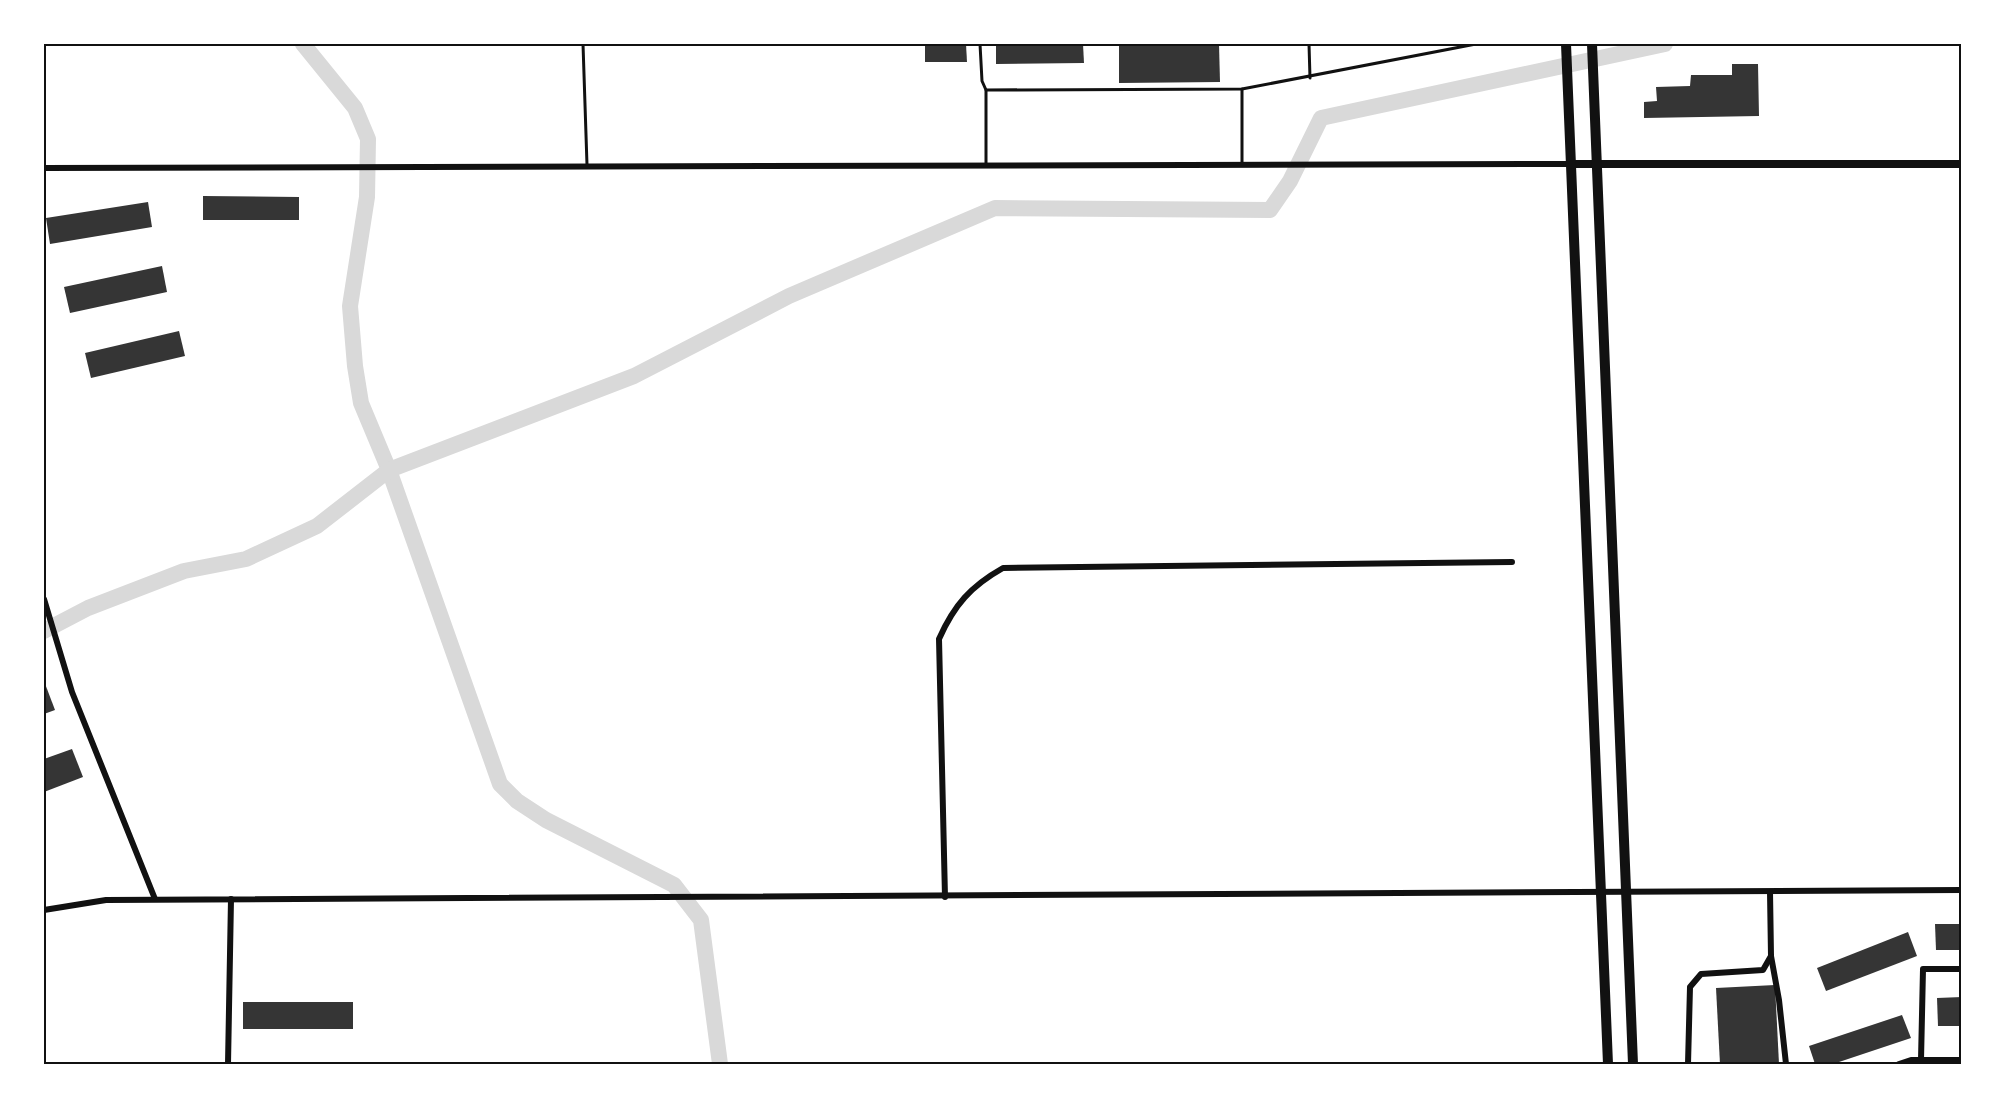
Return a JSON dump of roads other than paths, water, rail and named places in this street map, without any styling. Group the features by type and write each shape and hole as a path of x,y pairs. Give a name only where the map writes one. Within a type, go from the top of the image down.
{"main road":[{"path":"1566,44 1603,893 1608,1065"},
{"path":"1592,44 1633,1065"}],"street":[{"path":"44,168 587,165 1962,164"},
{"path":"945,897 939,639 949,616 977,582 1003,568 1512,562"},
{"path":"45,602 72,692 155,899"},
{"path":"44,910 106,900 155,899 1627,894 1962,890"},
{"path":"1770,892 1771,956 1779,1000 1786,1065"},
{"path":"228,1065 231,899"},
{"path":"1688,1065 1690,987 1701,974 1763,970 1771,956"},
{"path":"1921,1060 1923,969 1962,969"},
{"path":"1899,1065 1921,1060 1962,1060"}],"lane":[{"path":"583,44 587,165"},
{"path":"980,44 982,81 986,90 986,165"},
{"path":"1309,44 1310,78"},
{"path":"986,90 1242,89 1310,78 1476,44"},
{"path":"1242,89 1242,164"}],"waterway":[{"path":"303,44 355,108 368,139 367,197 350,306 361,403 389,470 500,784 517,801 546,820 674,885 701,920 720,1064"},
{"path":"44,631 88,608 184,571 246,559 317,526 389,470 634,376 789,296 995,208 1270,210 1290,181 1321,118 1665,44"}]}
